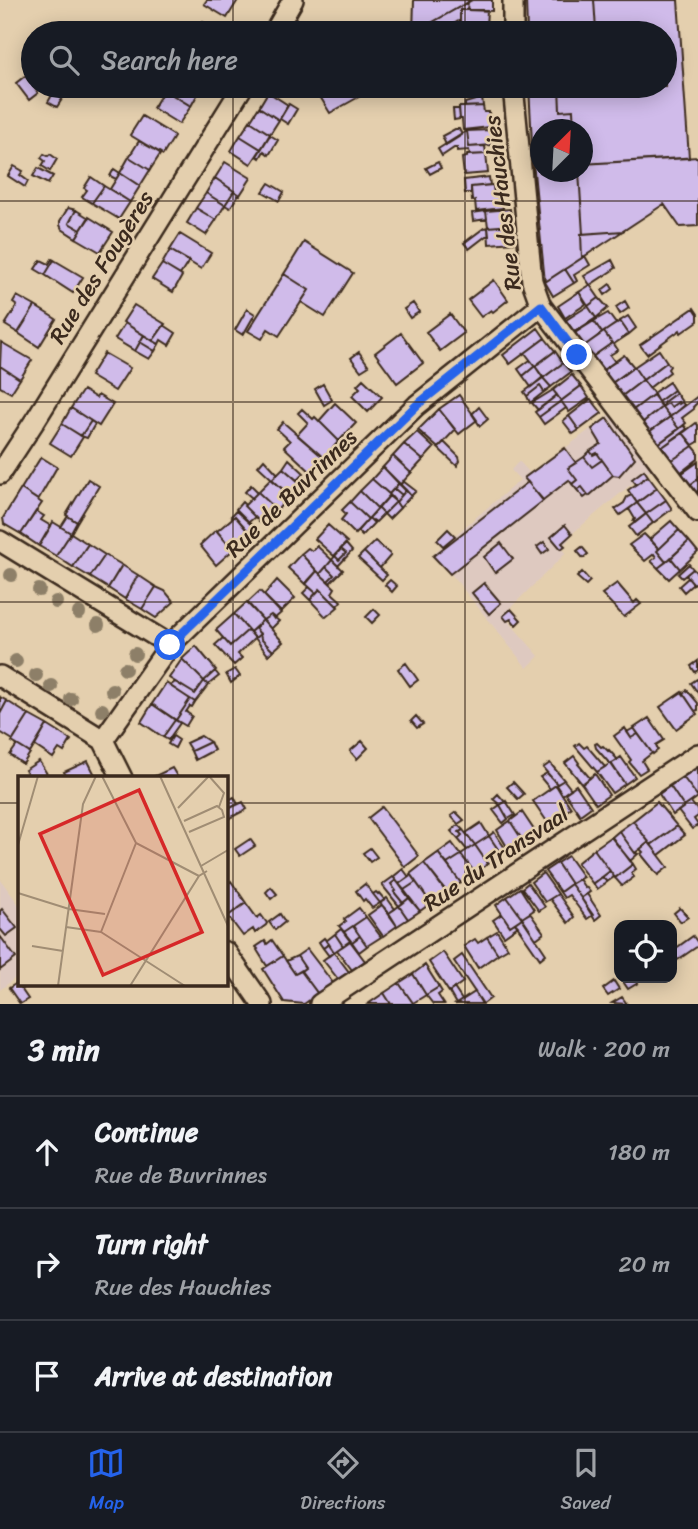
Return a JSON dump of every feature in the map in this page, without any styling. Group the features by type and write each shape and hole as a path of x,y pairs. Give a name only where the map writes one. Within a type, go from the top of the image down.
{"street":[{"path":"281,21 293,0"},
{"path":"513,0 513,21"},
{"name":"Rue des Fougères","path":"0,474 235,98"},
{"name":"Rue des Hauchies","path":"514,98 532,281 541,306 698,512"},
{"name":"Rue de Buvrinnes","path":"103,740 170,645 417,405 541,306"},
{"path":"0,541 170,645"},
{"path":"0,676 103,740 121,776"},
{"name":"Rue du Transvaal","path":"320,1004 698,754"},
{"path":"228,955 262,1004"}],"shaded area":[{"path":"609,415 655,466 574,532 563,547 565,554 503,615 539,656 527,668 434,553 520,480 511,470 519,461 531,474"},
{"path":"0,879 18,904 18,976 0,990"}],"building":[{"path":"207,0 238,0 227,18 204,4"},
{"path":"414,0 472,0 434,21 413,21"},
{"path":"492,0 492,11 467,10 468,2"},
{"path":"526,0 594,0 595,21 527,21"},
{"path":"594,0 678,0 689,158 593,163 593,119 573,119 573,110 560,111 559,98 677,98 677,21 595,21"},
{"path":"468,2 467,10 460,10 458,21 435,21"},
{"path":"460,10 487,10 486,21 460,21"},
{"path":"50,98 63,98 57,107 48,102"},
{"path":"159,98 178,98 191,106 179,124 153,108"},
{"path":"178,98 196,98 191,106"},
{"path":"264,98 277,98 288,105 279,120 259,107"},
{"path":"321,98 357,98 330,113"},
{"path":"482,98 483,106 465,107 465,103"},
{"path":"530,98 559,98 560,111 573,110 573,119 531,119"},
{"path":"289,104 297,109 288,124 280,119"},
{"path":"483,106 484,112 489,112 490,127 463,130 459,107"},
{"path":"259,107 279,120 270,134 250,121"},
{"path":"453,109 459,109 460,119 454,120"},
{"path":"142,116 173,135 163,155 130,135"},
{"path":"250,121 270,134 261,149 240,136"},
{"path":"459,129 462,135 446,145 442,136"},
{"path":"490,130 493,136 491,145 469,147 467,131"},
{"path":"467,131 469,147 485,146 486,154 470,155 469,150 457,151 457,148 454,148 442,156 438,149"},
{"path":"270,135 278,140 269,155 264,151 260,158 257,156"},
{"path":"240,136 261,149 251,164 231,151"},
{"path":"139,141 161,153 150,170 129,157"},
{"path":"44,154 50,154 57,159 50,171 42,166 45,161 41,158"},
{"path":"486,154 488,173 464,175 462,158 467,155"},
{"path":"129,157 150,170 140,186 120,173"},
{"path":"698,157 698,226 680,227 664,204 623,231 583,234 580,182 593,182 593,163"},
{"path":"225,162 251,178 240,195 215,178"},
{"path":"438,162 441,168 430,174 426,168"},
{"path":"14,166 23,171 20,175 28,181 25,187 8,176"},
{"path":"38,168 53,176 48,184 33,176"},
{"path":"114,169 120,173 116,179 110,176"},
{"path":"120,173 140,186 130,202 110,189"},
{"path":"91,177 104,186 92,203 82,197"},
{"path":"489,177 490,185 471,187 471,193 465,193 464,180"},
{"path":"215,178 234,191 225,205 206,193"},
{"path":"535,182 580,182 582,258 545,282"},
{"path":"269,183 284,192 279,201 263,192"},
{"path":"493,185 494,196 501,195 503,208 476,211 471,187"},
{"path":"104,186 130,202 119,219 92,203"},
{"path":"234,191 239,194 230,208 225,205"},
{"path":"206,193 225,205 216,220 196,208"},
{"path":"68,208 76,210 69,223 81,230 76,238 60,225"},
{"path":"196,208 216,220 206,235 187,223"},
{"path":"510,209 512,225 488,227 486,211"},
{"path":"76,210 89,218 81,230 69,223"},
{"path":"486,211 487,219 473,221 472,213"},
{"path":"89,217 113,232 100,252 76,238"},
{"path":"512,225 514,242 489,244 488,227"},
{"path":"488,227 489,236 469,249 464,243"},
{"path":"623,231 585,256 582,258 581,234"},
{"path":"180,234 211,253 201,269 170,250"},
{"path":"304,242 353,273 325,317 301,302 309,290 284,274"},
{"path":"170,250 189,261 180,275 162,264"},
{"path":"585,256 590,265 574,275 577,281 574,283 565,269"},
{"path":"41,260 49,264 54,260 45,275 35,269"},
{"path":"54,260 83,277 73,293 45,275"},
{"path":"612,260 616,268 590,285 584,276"},
{"path":"162,264 182,276 173,292 152,279"},
{"path":"565,269 574,283 553,296 545,282"},
{"path":"284,274 309,290 279,336 268,329 262,339 248,331"},
{"path":"494,280 508,300 493,312 491,310 481,317 468,300"},
{"path":"610,284 613,289 605,295 602,290"},
{"path":"590,285 599,298 588,306 579,292"},
{"path":"579,292 586,304 565,318 558,306"},
{"path":"17,296 35,306 18,333 5,325 17,306 13,303"},
{"path":"599,298 608,308 596,318 588,306"},
{"path":"625,301 629,308 620,314 616,307"},
{"path":"413,303 419,312 410,318 404,309"},
{"path":"134,305 165,324 153,341 123,322"},
{"path":"35,306 56,319 39,347 18,333"},
{"path":"588,306 596,318 574,332 566,320"},
{"path":"694,308 698,321 681,333 680,330 647,354 640,345"},
{"path":"247,309 255,314 243,335 235,330"},
{"path":"608,313 616,324 602,333 594,321"},
{"path":"450,314 464,333 440,351 426,332"},
{"path":"628,316 636,328 629,334 620,321"},
{"path":"594,321 602,333 584,346 575,333"},
{"path":"620,321 629,334 614,344 618,350 610,355 615,362 603,370 592,357 612,343 604,332"},
{"path":"125,323 144,335 135,351 115,339"},
{"path":"164,325 176,333 169,345 161,340 159,344 153,341"},
{"path":"538,328 545,338 510,364 503,355"},
{"path":"604,332 612,343 592,357 584,346"},
{"path":"401,333 423,363 397,383 375,353"},
{"path":"144,335 159,344 155,351 140,342"},
{"path":"545,338 555,351 535,366 525,353"},
{"path":"1,342 32,360 20,379 0,366"},
{"path":"140,342 155,351 149,359 135,351"},
{"path":"659,350 667,362 643,380 634,367"},
{"path":"555,351 563,363 543,378 535,366"},
{"path":"359,352 369,366 361,371 351,358"},
{"path":"104,353 130,368 115,391 90,376"},
{"path":"624,355 634,367 612,383 603,370"},
{"path":"530,360 535,366 523,376 518,369"},
{"path":"667,362 670,372 649,388 643,380"},
{"path":"563,363 571,372 551,387 543,378"},
{"path":"0,366 20,379 11,393 0,387"},
{"path":"535,366 543,377 531,387 523,376"},
{"path":"634,367 643,380 622,396 612,383"},
{"path":"572,375 581,386 561,401 553,390"},
{"path":"543,378 551,387 544,392 540,386 527,396 524,392"},
{"path":"363,379 382,397 368,412 352,396 360,388 357,385"},
{"path":"643,380 654,394 633,410 622,396"},
{"path":"669,382 674,390 658,402 653,393"},
{"path":"323,384 332,400 324,405 315,389"},
{"path":"540,386 544,392 530,403 527,396"},
{"path":"581,386 589,398 569,412 561,401"},
{"path":"83,390 113,404 99,426 71,408"},
{"path":"553,390 557,395 538,410 532,403"},
{"path":"674,390 676,393 664,402 662,407 658,402"},
{"path":"676,393 682,402 671,407 668,403 662,407 664,402"},
{"path":"459,395 477,420 459,434 439,409"},
{"path":"557,395 561,401 539,417 535,412"},
{"path":"653,395 662,407 642,423 633,410"},
{"path":"698,396 694,409 682,418 686,423 679,429 670,417"},
{"path":"591,399 602,413 579,430 569,416"},
{"path":"561,401 566,408 544,424 539,417"},
{"path":"678,402 684,405 670,417 662,407 668,403 671,407"},
{"path":"335,403 356,423 339,441 319,421"},
{"path":"479,407 488,419 480,426 472,414"},
{"path":"662,407 670,417 649,432 642,423"},
{"path":"71,408 91,421 81,436 62,424"},
{"path":"302,409 313,419 315,417 339,441 324,458 297,435 308,423 298,413"},
{"path":"439,409 455,430 438,448 418,430"},
{"path":"569,416 579,430 573,434 563,421"},
{"path":"670,417 679,429 658,444 649,432"},
{"path":"607,418 635,458 619,476 613,475 597,453 593,455 590,451 601,444 592,429"},
{"path":"91,421 95,424 87,438 81,436"},
{"path":"283,422 324,458 311,472 284,447 290,441 277,429"},
{"path":"696,423 698,442 693,445 683,433"},
{"path":"62,424 83,437 71,456 50,443"},
{"path":"684,425 687,429 661,448 658,444"},
{"path":"417,432 434,448 423,460 404,444"},
{"path":"683,433 693,446 671,461 661,448"},
{"path":"443,443 459,457 457,466 438,448"},
{"path":"404,444 423,460 411,473 393,456"},
{"path":"693,446 698,452 698,459 680,473 671,461"},
{"path":"565,448 576,463 568,468 577,480 572,484 569,480 543,500 524,478"},
{"path":"590,451 593,455 597,453 602,460 592,467 584,457"},
{"path":"393,456 411,473 400,485 383,467"},
{"path":"41,457 57,467 38,500 21,489"},
{"path":"584,457 592,467 602,460 613,475 589,496 582,487 577,490 572,484 577,480 568,468"},
{"path":"264,459 278,474 272,479 258,466"},
{"path":"289,459 304,473 297,480 283,468"},
{"path":"698,462 698,479 690,485 681,474"},
{"path":"383,467 399,483 389,494 372,479"},
{"path":"283,468 301,484 290,496 272,479"},
{"path":"644,470 648,476 636,484 632,479"},
{"path":"648,476 657,488 637,503 628,490"},
{"path":"88,479 99,486 77,522 66,515"},
{"path":"271,479 290,496 277,510 258,492"},
{"path":"372,479 390,495 378,509 360,491"},
{"path":"698,479 698,495 690,485"},
{"path":"403,481 416,491 411,496 400,485"},
{"path":"528,482 543,501 450,574 433,556"},
{"path":"399,483 406,490 402,495 393,490"},
{"path":"251,485 258,492 252,498 245,492"},
{"path":"582,487 588,495 584,498 577,490"},
{"path":"657,488 666,500 646,514 637,503"},
{"path":"21,489 42,503 21,534 4,524 3,518"},
{"path":"393,490 402,495 396,502 389,494"},
{"path":"406,490 411,496 400,508 396,502"},
{"path":"360,491 378,509 368,519 350,502"},
{"path":"258,492 277,510 261,523 244,506"},
{"path":"632,495 637,503 620,515 615,509"},
{"path":"389,496 396,502 384,514 378,508"},
{"path":"666,500 672,509 653,523 646,514"},
{"path":"242,502 255,517 249,522 236,509"},
{"path":"350,502 368,519 355,534 341,520 346,514 342,510"},
{"path":"396,502 400,508 389,519 384,514"},
{"path":"637,503 646,514 635,523 629,509"},
{"path":"378,508 384,514 376,522 372,521 369,518"},
{"path":"36,511 44,516 41,520 51,526 39,546 21,534"},
{"path":"236,511 255,528 250,533 235,516 231,516"},
{"path":"646,514 653,523 636,536 629,527"},
{"path":"68,516 77,522 71,533 61,527"},
{"path":"235,516 251,535 233,550 217,531"},
{"path":"369,518 374,523 362,536 357,531"},
{"path":"671,521 679,530 659,549 650,539"},
{"path":"53,522 71,533 56,556 39,546"},
{"path":"328,525 347,542 334,556 315,539"},
{"path":"565,525 572,534 562,543 565,546 561,549 551,537"},
{"path":"448,529 455,536 443,546 437,540"},
{"path":"216,530 233,550 216,565 200,545"},
{"path":"679,530 689,541 666,562 657,551"},
{"path":"71,533 88,544 73,567 56,556"},
{"path":"644,534 659,549 657,551 666,562 658,568 651,561 656,557 654,554 645,561 629,545"},
{"path":"375,541 391,555 380,568 364,552"},
{"path":"689,541 698,552 680,569 671,558"},
{"path":"544,542 549,549 542,554 537,547"},
{"path":"501,543 513,559 495,573 484,557"},
{"path":"88,544 105,555 90,577 73,567"},
{"path":"346,544 352,551 338,566 332,560 335,556 339,560 346,553 341,549"},
{"path":"317,546 332,560 320,574 301,554 308,548 312,551"},
{"path":"582,547 588,554 583,558 577,551"},
{"path":"341,549 346,553 339,560 335,556"},
{"path":"364,552 387,575 382,580 358,558"},
{"path":"301,554 317,571 305,584 288,568"},
{"path":"105,555 122,565 108,588 90,577"},
{"path":"671,558 680,569 669,579 658,568"},
{"path":"332,560 343,570 330,583 328,581 334,575 326,567"},
{"path":"689,564 693,569 682,578 678,574"},
{"path":"122,565 138,575 125,599 108,588"},
{"path":"326,567 334,575 328,581 320,574"},
{"path":"693,569 698,574 698,581 694,584 686,575"},
{"path":"317,571 335,588 332,593 341,601 337,606 320,589 316,593 306,584"},
{"path":"582,572 590,581 586,585 577,577"},
{"path":"138,575 156,587 142,609 125,599"},
{"path":"688,578 693,584 684,592 679,586"},
{"path":"277,580 295,598 281,612 264,595"},
{"path":"390,580 397,586 392,592 385,585"},
{"path":"484,583 501,603 489,614 472,593"},
{"path":"617,583 634,603 637,600 641,604 624,617 602,594"},
{"path":"156,587 165,591 174,602 156,618 142,609"},
{"path":"309,587 316,593 310,600 303,593"},
{"path":"320,589 338,607 326,617 310,600"},
{"path":"260,591 281,613 274,619 271,615 263,620 247,603"},
{"path":"247,602 263,620 250,632 234,614"},
{"path":"374,609 380,615 372,623 366,617"},
{"path":"511,609 521,620 516,625 503,616"},
{"path":"234,614 248,630 230,646 216,630"},
{"path":"271,615 279,621 271,629 263,620"},
{"path":"263,620 283,642 273,651 255,628"},
{"path":"255,628 260,634 255,638 250,632"},
{"path":"248,630 255,638 238,654 242,658 234,665 215,645 223,638 230,646"},
{"path":"260,634 261,639 273,651 268,655 255,638"},
{"path":"196,646 216,670 204,681 182,659"},
{"path":"182,659 204,681 195,694 169,678"},
{"path":"698,661 698,670 695,672 691,666"},
{"path":"406,663 418,680 410,686 398,669"},
{"path":"235,669 240,676 231,683 226,674"},
{"path":"215,671 219,676 208,685 204,681"},
{"path":"698,680 698,693 691,683"},
{"path":"204,681 208,685 195,702 170,686 175,682 195,694"},
{"path":"166,683 190,699 176,720 152,704"},
{"path":"687,690 698,703 698,710 695,711 683,693"},
{"path":"682,692 697,714 676,729 660,707"},
{"path":"0,697 7,701 0,714"},
{"path":"190,699 195,702 186,712 192,716 186,726 176,720"},
{"path":"7,701 29,715 13,740 0,732 0,714"},
{"path":"152,704 175,720 163,737 141,722"},
{"path":"29,715 47,725 30,753 12,742"},
{"path":"416,716 423,724 417,728 411,721"},
{"path":"649,718 664,740 656,745 658,750 653,754 634,728"},
{"path":"175,720 180,723 168,740 163,737"},
{"path":"47,725 71,740 64,752 59,749 53,758 35,746"},
{"path":"625,728 631,738 638,734 652,753 642,761 647,769 639,774 614,736"},
{"path":"634,728 638,734 631,738 627,732"},
{"path":"173,736 179,740 175,748 168,744"},
{"path":"201,736 210,742 191,751 186,743"},
{"path":"362,741 368,748 357,759 350,751"},
{"path":"210,742 214,750 195,760 191,751"},
{"path":"579,743 584,748 587,746 605,767 597,772 575,746"},
{"path":"597,743 609,750 618,760 610,764 596,748"},
{"path":"17,745 30,753 23,764 10,755"},
{"path":"574,756 590,778 582,784 565,763"},
{"path":"621,757 635,777 625,784 611,764"},
{"path":"39,761 48,776 29,776 25,770"},
{"path":"88,761 96,776 66,776 64,772"},
{"path":"550,763 564,780 557,784 543,768"},
{"path":"611,763 625,784 612,793 597,772"},
{"path":"698,767 698,797 683,777"},
{"path":"172,768 177,776 155,776"},
{"path":"547,773 557,784 550,789 540,777"},
{"path":"595,774 609,795 596,804 582,784"},
{"path":"683,777 698,797 684,807 670,786"},
{"path":"564,780 571,789 562,795 556,785"},
{"path":"513,782 524,794 518,799 507,787"},
{"path":"556,785 571,808 548,823 533,801"},
{"path":"576,785 591,807 580,815 565,793"},
{"path":"670,786 684,807 673,815 659,794"},
{"path":"498,794 505,802 500,805 493,799"},
{"path":"234,797 238,804 228,809 228,800"},
{"path":"506,801 515,815 508,819 500,805"},
{"path":"243,802 247,809 228,819 228,809"},
{"path":"657,802 677,826 651,845 633,821"},
{"path":"691,802 698,811 698,816 694,819 698,825 692,829 678,811"},
{"path":"500,805 508,819 503,823 493,810"},
{"path":"382,807 419,856 405,867 368,818"},
{"path":"456,812 464,820 458,824 451,816"},
{"path":"522,812 536,833 523,841 510,821"},
{"path":"510,821 523,841 509,850 497,830"},
{"path":"633,821 649,842 635,853 619,831"},
{"path":"481,823 489,836 475,845 466,833"},
{"path":"458,825 463,830 459,832 462,835 458,839 451,831"},
{"path":"677,826 685,835 659,855 651,845"},
{"path":"463,830 475,845 467,850 458,839 462,835 459,832"},
{"path":"619,831 638,854 630,861 612,837"},
{"path":"494,832 507,851 502,855 489,836"},
{"path":"489,836 502,855 488,864 475,845"},
{"path":"611,837 633,864 615,878 594,849"},
{"path":"250,839 255,846 240,856 235,849"},
{"path":"649,842 668,867 658,875 641,854 643,852 640,849"},
{"path":"452,843 461,855 447,864 438,853"},
{"path":"475,845 488,864 475,873 461,854"},
{"path":"370,848 377,857 370,862 363,853"},
{"path":"594,849 610,871 593,884 577,863"},
{"path":"438,853 461,883 446,892 424,863"},
{"path":"461,855 475,873 461,883 447,864"},
{"path":"568,856 583,877 571,884 557,863"},
{"path":"424,863 447,892 431,903 410,874"},
{"path":"557,863 571,884 560,892 545,871"},
{"path":"633,864 636,869 631,873 634,877 622,886 615,878"},
{"path":"403,869 409,877 399,884 393,877"},
{"path":"610,871 614,877 607,882 602,877"},
{"path":"543,873 558,894 545,902 531,882"},
{"path":"411,875 416,882 404,890 399,884"},
{"path":"393,877 396,880 391,884 396,891 394,892 403,903 399,906 382,885"},
{"path":"602,877 607,882 597,889 593,883"},
{"path":"579,879 590,892 581,898 571,884"},
{"path":"396,880 409,898 403,903 391,884"},
{"path":"231,881 246,903 228,916 228,883"},
{"path":"416,882 431,903 420,911 404,890"},
{"path":"528,883 545,907 539,911 522,888"},
{"path":"365,884 380,903 372,908 356,891"},
{"path":"571,884 593,915 587,919 569,895 564,898 560,892"},
{"path":"271,887 277,894 271,899 266,892"},
{"path":"520,888 534,910 522,918 507,897"},
{"path":"376,892 385,900 380,903 373,894"},
{"path":"558,894 574,917 568,923 550,899"},
{"path":"587,894 601,915 595,920 581,898"},
{"path":"507,897 522,918 510,926 496,905"},
{"path":"387,898 395,909 389,913 380,903"},
{"path":"409,898 420,911 408,919 399,906"},
{"path":"246,903 257,918 261,915 267,923 255,933 253,929 243,936 228,916"},
{"path":"382,905 397,926 383,936 368,915"},
{"path":"399,906 408,919 397,926 389,913"},
{"path":"359,908 366,917 344,932 339,926"},
{"path":"680,908 688,917 681,922 674,913"},
{"path":"2,909 17,928 6,936 0,929"},
{"path":"530,913 544,933 536,939 522,918"},
{"path":"280,914 285,922 275,930 269,922"},
{"path":"502,914 510,926 515,923 518,926 504,936 493,920"},
{"path":"366,917 381,937 367,946 353,926"},
{"path":"522,918 546,954 540,959 515,923"},
{"path":"353,926 360,936 352,942 344,932"},
{"path":"341,929 350,941 343,946 335,934"},
{"path":"497,931 508,948 498,954 487,937"},
{"path":"335,934 343,946 334,952 326,941"},
{"path":"0,936 16,958 0,970"},
{"path":"360,936 367,946 359,952 352,942"},
{"path":"693,936 698,943 698,946 677,960 677,947"},
{"path":"487,937 498,954 478,968 464,946 475,939 478,943"},
{"path":"324,938 329,944 323,948 319,942"},
{"path":"272,940 283,956 267,966 256,947"},
{"path":"350,941 365,961 352,970 337,950"},
{"path":"329,944 334,952 329,956 323,948"},
{"path":"307,949 333,983 318,994 301,971 305,968 297,956"},
{"path":"334,952 349,972 338,979 323,960"},
{"path":"443,952 463,982 449,992 429,962"},
{"path":"462,955 491,998 483,1004 454,961"},
{"path":"283,956 295,974 301,971 318,994 304,1004 284,1002 263,969"},
{"path":"297,956 305,968 295,974 286,961"},
{"path":"425,965 439,987 426,995 413,974"},
{"path":"413,974 426,995 413,1003 399,983"},
{"path":"614,981 619,989 608,996 603,989"},
{"path":"17,983 28,999 20,1004 9,988"},
{"path":"399,983 412,1004 391,1004 384,993"},
{"path":"624,983 638,983 628,989"},
{"path":"439,987 442,992 438,995 444,1004 433,1004 426,995"},
{"path":"454,988 462,1000 456,1004 449,992"},
{"path":"475,992 482,1004 456,1004"},
{"path":"384,993 391,1004 368,1004"},
{"path":"622,997 627,1004 612,1003"}],"route":[{"path":"170,645 417,405 541,306 577,355"}]}
